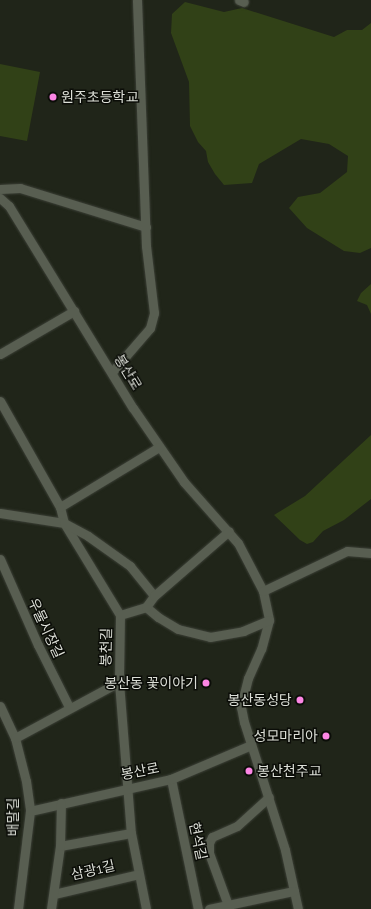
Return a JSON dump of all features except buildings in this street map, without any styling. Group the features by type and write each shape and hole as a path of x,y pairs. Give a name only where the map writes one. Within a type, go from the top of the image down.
{"street":[{"path":"112,372 150,328 154,313 146,227 137,0"},
{"path":"0,189 20,188 146,227"},
{"name":"봉산로","path":"0,198 9,206 159,447 184,482 229,531 244,553 263,591 269,620 266,635 243,694 244,722 269,797 298,909"},
{"path":"0,354 74,311"},
{"name":"봉천길","path":"0,401 60,507 64,523 120,615 119,682 127,787"},
{"path":"60,507 159,447"},
{"path":"0,513 64,523 88,536 130,566 154,596"},
{"path":"120,615 146,606 154,596 229,531"},
{"path":"263,591 347,551 371,553"},
{"name":"우물시장길","path":"0,559 38,646 69,707"},
{"path":"146,606 158,617 178,629 210,637 243,631 269,620"},
{"path":"15,738 69,707 119,682"},
{"name":"배말길","path":"0,706 15,738 26,781 30,811 18,909"},
{"name":"봉산로","path":"30,811 127,787 171,779 251,745"},
{"name":"현석길","path":"171,779 198,909"},
{"path":"127,787 131,832 146,909"},
{"path":"228,905 210,853 209,843 212,837 237,826 269,797"},
{"path":"51,909 60,846 61,803"},
{"name":"삼광1길","path":"60,846 131,832"},
{"name":"삼광1길","path":"54,894 139,874"},
{"path":"209,909 294,891"}],"green space":[{"path":"185,2 224,12 242,8 334,37 347,30 362,30 371,23 371,248 360,253 344,251 307,228 289,208 298,197 320,193 347,172 348,156 329,144 301,139 259,164 252,183 224,185 215,174 208,162 206,151 198,142 190,126 189,82 171,33 172,14"},
{"path":"0,64 40,72 27,141 0,136"},
{"path":"371,284 371,314 367,305 357,301 361,293"},
{"path":"371,435 371,499 344,520 323,531 313,542 307,544 300,540 274,515 305,496"}],"place":[{"name":"원주초등학교","path":"53,97"},
{"name":"봉산동 꽃이야기","path":"206,683"},
{"name":"봉산동성당","path":"300,700"},
{"name":"성모마리아","path":"326,736"},
{"name":"봉산천주교","path":"249,771"}]}
